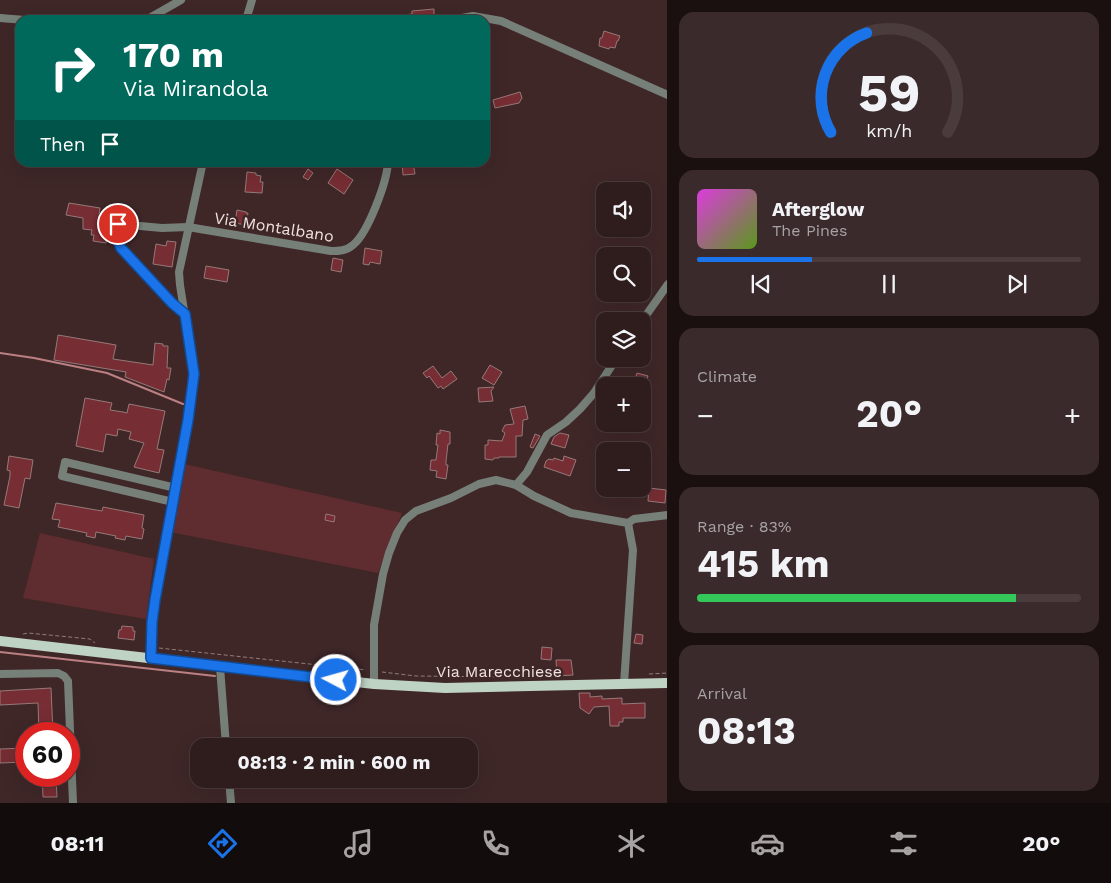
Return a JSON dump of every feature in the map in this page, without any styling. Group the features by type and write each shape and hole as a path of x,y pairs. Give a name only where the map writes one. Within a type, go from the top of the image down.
{"main road":[{"name":"Via Marecchiese","path":"0,641 374,684 445,688 667,683"}],"street":[{"path":"154,15 180,0"},
{"path":"248,15 252,0"},
{"path":"0,18 15,19"},
{"path":"490,19 501,21 667,95"},
{"path":"151,658 155,600 188,420 194,374 179,272 202,167"},
{"name":"Via Montalbano","path":"185,314 172,303 121,248 116,236 118,224 162,228 188,227 341,252 352,247 360,239 380,197 388,167"},
{"path":"648,312 667,284"},
{"path":"516,485 528,472 547,436 580,409 594,393 611,367"},
{"path":"173,502 62,476 64,462 176,488"},
{"path":"374,684 374,625 382,574 397,533 405,520 416,511 480,484 496,480 516,485 534,496 571,513 628,522 634,519 667,515"},
{"path":"624,684 633,550 628,522"},
{"path":"220,667 225,738"},
{"path":"0,674 58,673 68,681 73,803"},
{"path":"230,788 231,803"}],"path":[{"path":"156,647 372,671"},
{"path":"376,671 416,676 513,677"},
{"path":"648,674 667,673"}],"shaded area":[{"path":"184,464 402,513 378,573 170,532"},
{"path":"40,533 154,559 146,619 23,598"}],"building":[{"path":"434,9 434,15 404,15 412,14 412,11"},
{"path":"604,31 620,36 615,48 610,47 609,49 599,46 600,38 602,38"},
{"path":"520,92 522,98 519,103 495,108 493,100"},
{"path":"402,167 414,167 415,174 403,175"},
{"path":"308,169 313,173 308,180 303,177"},
{"path":"337,169 353,180 344,194 328,183"},
{"path":"247,172 256,173 256,175 261,176 260,182 263,182 262,193 245,192"},
{"path":"69,203 100,208 99,214 111,216 106,243 93,241 94,235 91,235 92,230 83,229 83,218 66,215"},
{"path":"237,210 248,213 246,225 235,223"},
{"path":"167,241 176,242 172,267 153,264 156,244 166,246"},
{"path":"365,248 382,251 380,264 370,262 369,265 363,264"},
{"path":"333,258 343,260 341,272 331,270"},
{"path":"206,266 229,270 227,282 204,278"},
{"path":"58,335 116,345 113,359 153,365 155,343 168,346 167,368 171,368 164,392 125,377 126,372 54,360"},
{"path":"490,365 502,372 494,385 482,378"},
{"path":"433,366 442,378 451,371 457,379 443,389 441,386 438,388 429,376 427,378 423,373"},
{"path":"637,373 648,376 648,377 636,377"},
{"path":"494,387 491,391 493,401 479,402 478,388"},
{"path":"85,398 112,403 110,410 127,413 129,404 165,411 157,449 164,450 159,473 134,467 144,443 129,439 131,432 118,429 117,436 106,434 103,452 76,446"},
{"path":"525,406 528,419 523,420 522,436 516,436 516,457 499,457 493,460 485,459 485,445 488,445 488,440 502,441 505,433 502,431 505,425 514,424 510,409"},
{"path":"440,430 450,432 450,444 448,444 446,461 446,465 448,465 446,479 436,477 437,471 430,470 431,460 436,460 437,433 440,434"},
{"path":"560,433 569,435 565,448 551,444 554,437"},
{"path":"535,434 540,436 533,448 530,447"},
{"path":"9,456 33,460 30,479 25,478 19,508 4,505 10,476 10,471 7,470"},
{"path":"564,456 576,460 570,476 544,467 549,459 553,460 554,458 563,461"},
{"path":"651,488 666,490 665,503 648,501 648,497 651,497"},
{"path":"56,503 102,511 103,507 144,515 142,539 126,536 125,540 96,532 95,538 86,536 87,533 58,527 60,520 52,519"},
{"path":"326,514 335,516 334,522 325,520"},
{"path":"122,626 133,627 133,631 135,631 134,640 118,638 119,630 121,630"},
{"path":"636,634 643,635 642,644 634,643"},
{"path":"542,647 552,648 551,660 541,659"},
{"path":"556,660 571,660 573,675 557,676"},
{"path":"51,688 53,722 39,722 38,703 0,705 0,691"},
{"path":"579,693 590,693 590,697 602,696 602,699 622,698 622,704 645,703 645,718 623,718 623,722 619,722 619,726 610,726 609,706 594,707 589,714 580,708"},
{"path":"15,748 15,762 0,763 0,749"},
{"path":"43,787 57,787 57,797 43,797"}],"waterway":[{"path":"0,353 107,373 183,404"},
{"path":"0,652 215,676"}],"route":[{"path":"118,224 116,236 121,248 172,303 185,314 194,374 188,420 155,600 151,658 336,680"}]}
